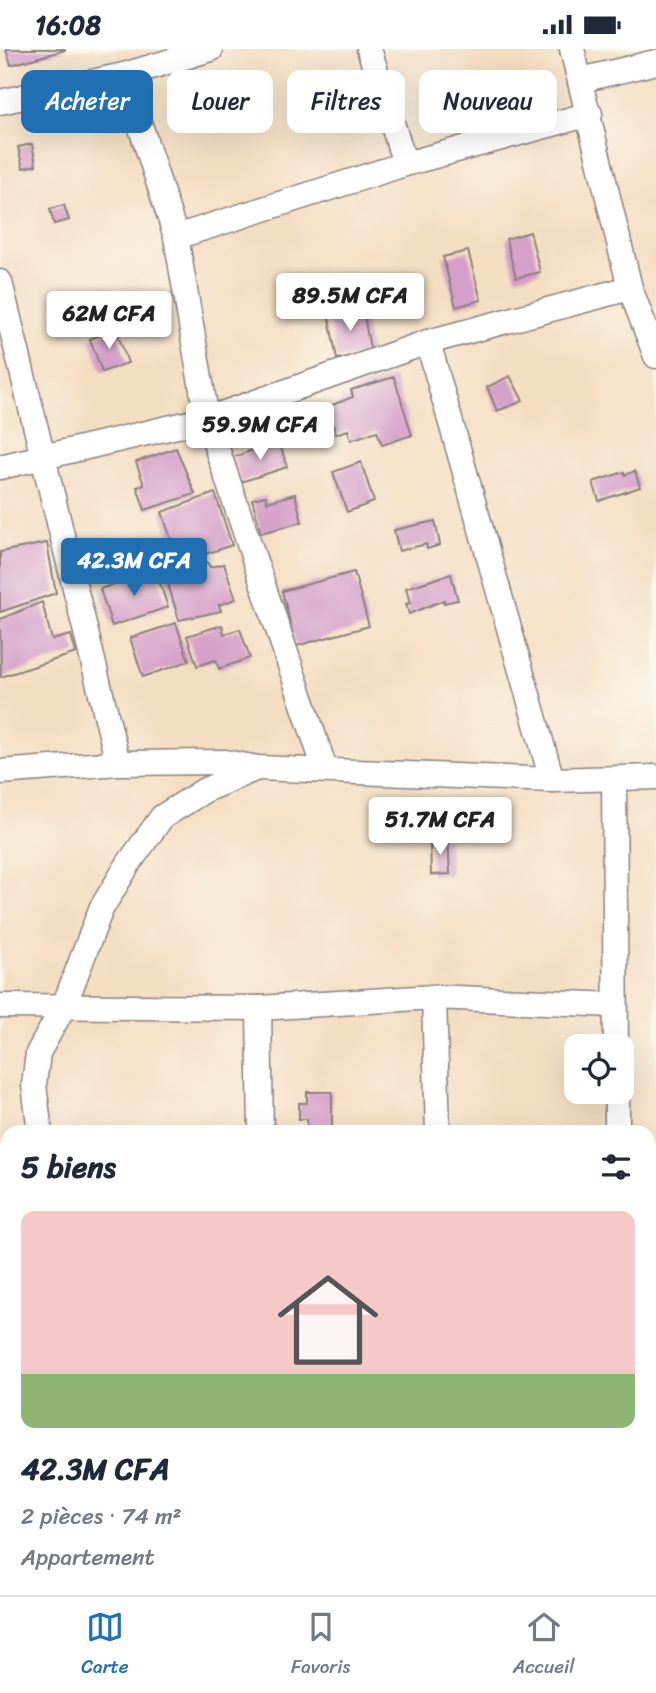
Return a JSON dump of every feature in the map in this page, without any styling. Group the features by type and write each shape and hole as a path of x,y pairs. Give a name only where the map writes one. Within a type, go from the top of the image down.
{"street":[{"path":"141,70 211,49"},
{"path":"369,49 405,164"},
{"path":"572,49 582,80 630,288 656,356"},
{"path":"582,80 656,62"},
{"path":"0,102 21,97"},
{"path":"176,237 405,164 590,114"},
{"path":"143,133 176,237 207,419 325,769"},
{"path":"0,282 118,763"},
{"path":"0,467 207,419 428,342 630,288"},
{"path":"428,342 552,780"},
{"path":"0,772 118,763 225,762 258,768 552,780 656,776"},
{"path":"39,1125 34,1085 38,1053 64,1006 101,909 129,863 162,817 205,790 258,768"},
{"path":"614,779 616,1034"},
{"path":"0,1006 259,1007 434,997 615,1005"},
{"path":"434,997 438,1125"},
{"path":"259,1007 261,1125"},
{"path":"617,1104 617,1125"}],"building":[{"path":"6,49 65,49 65,50 11,65"},
{"path":"32,144 36,165 23,168 18,147"},
{"path":"64,205 69,220 54,224 50,209"},
{"path":"530,232 540,272 516,278 506,239"},
{"path":"468,251 481,300 456,307 443,257"},
{"path":"362,306 371,353 337,359 328,313"},
{"path":"116,329 128,363 102,372 90,339"},
{"path":"510,376 523,401 497,411 487,387"},
{"path":"394,377 412,435 382,445 377,431 351,440 348,430 336,434 327,407 353,397 351,390"},
{"path":"279,441 287,467 241,482 233,457"},
{"path":"176,448 195,494 145,510 137,487 144,485 136,462"},
{"path":"361,462 374,502 347,512 333,472"},
{"path":"635,471 640,487 599,501 593,482"},
{"path":"215,493 232,545 179,563 162,512"},
{"path":"295,494 302,522 261,533 252,499 266,496 267,502"},
{"path":"435,521 440,545 427,549 426,544 399,551 394,530"},
{"path":"47,543 56,593 0,612 0,552"},
{"path":"207,562 210,567 224,564 236,599 219,605 221,611 179,620 166,577"},
{"path":"155,570 168,607 112,626 100,589"},
{"path":"354,572 369,626 296,646 282,591"},
{"path":"451,574 458,600 444,603 444,600 409,614 406,604 410,603 406,588"},
{"path":"42,602 52,640 71,635 76,653 1,677 0,619"},
{"path":"176,623 189,661 143,677 130,638"},
{"path":"222,625 224,634 240,629 250,658 219,669 216,660 197,666 187,636"},
{"path":"448,838 450,874 431,875 430,839"},
{"path":"307,1092 332,1092 332,1125 307,1125 307,1119 299,1119 299,1103 307,1103"}]}
